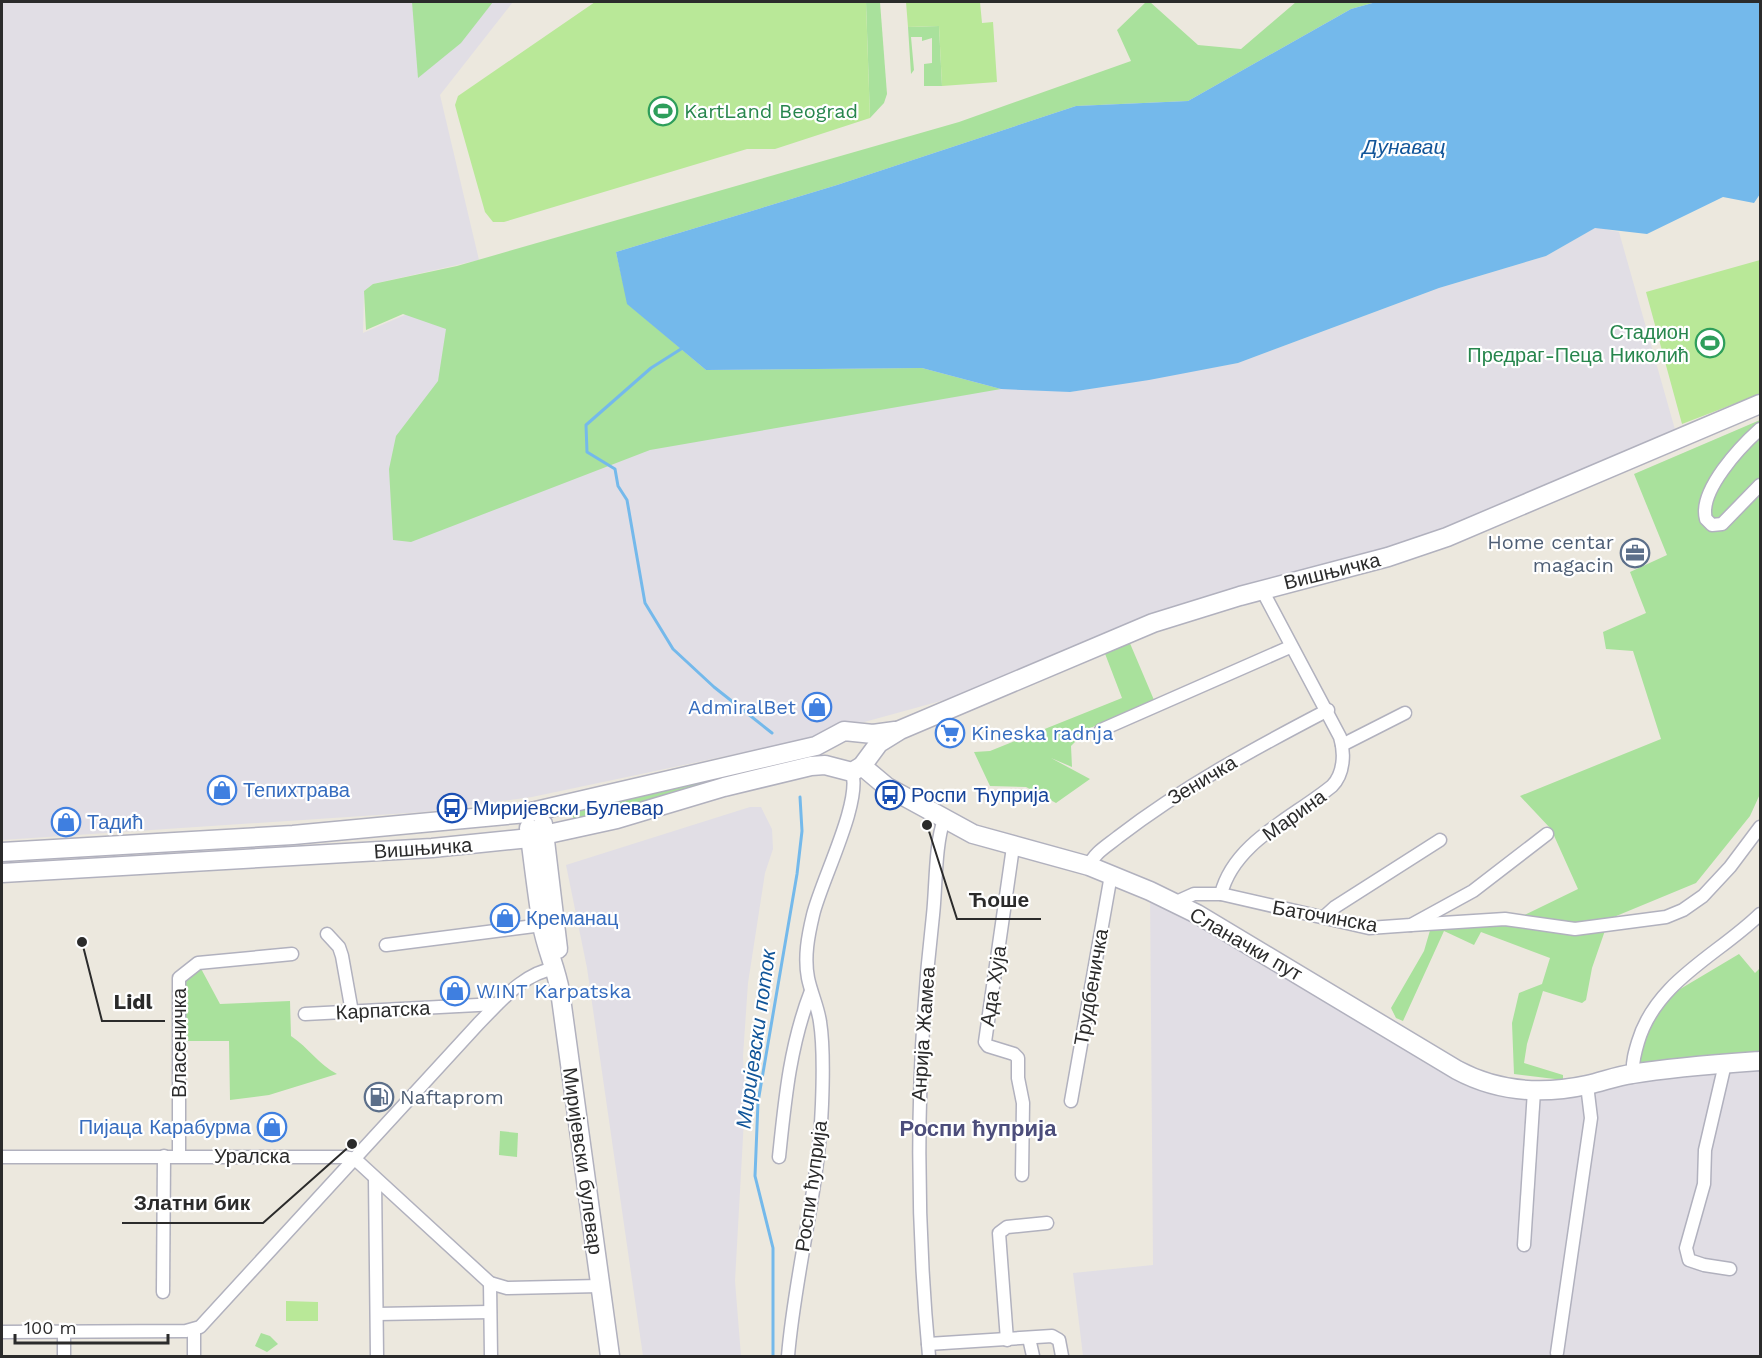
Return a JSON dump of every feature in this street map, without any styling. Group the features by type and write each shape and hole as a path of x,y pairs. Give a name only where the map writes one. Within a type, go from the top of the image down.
{"street":[{"name":"Вишњичка","path":"2,873 432,848 537,838 617,819 781,772 818,765 855,765 879,743 900,730 1136,630 1262,590 1425,545 1761,404"},
{"path":"1761,429 1723,471 1707,501 1706,519 1712,525 1722,524 1761,485"},
{"name":"Марина","path":"1221,894 1228,872 1245,851 1337,782 1342,766 1342,745 1328,710 1290,647 1262,590"},
{"path":"1101,730 1290,647"},
{"name":"Зеничка","path":"1089,866 1100,852 1159,806 1234,761 1328,710"},
{"path":"1342,745 1405,713"},
{"name":"Вишњичка","path":"2,852 293,834 534,812 707,769 816,746 844,731 883,734 900,730"},
{"path":"834,737 828,753 855,765 865,739 856,733"},
{"name":"Сланачки пут","path":"855,765 944,820 987,840 1089,866 1174,903 1475,1079 1499,1087 1534,1091 1587,1085 1633,1073 1761,1061"},
{"name":"Роспи ћуприја","path":"788,1356 821,1135 821,1025 811,991 806,960 808,939 819,892 834,855 851,798 855,765"},
{"name":"Миријевски булевар","path":"534,812 542,925 548,952 556,967"},
{"name":"Анрија Жамеа","path":"929,1350 919,1201 918,1116 928,952 944,820"},
{"path":"1411,925 1492,919 1519,920 1575,929 1666,917 1683,910 1702,896 1730,867 1761,827"},
{"name":"Баточинска","path":"1221,894 1369,928 1411,925 1473,891 1547,834"},
{"name":"Миријевски булевар","path":"537,838 558,951 556,967 610,1356"},
{"path":"1324,917 1335,907 1440,840"},
{"name":"Ада Хуја","path":"1014,847 985,1042 988,1046 1014,1054 1018,1058 1018,1077 1023,1103 1022,1175"},
{"name":"Трудбеничка","path":"1071,1101 1111,874"},
{"path":"1174,903 1194,894 1221,894"},
{"path":"1633,1073 1633,1059 1640,1036 1655,1004 1678,980 1761,914"},
{"path":"386,945 542,925"},
{"path":"327,934 339,947 342,956 352,1012"},
{"name":"Власеничка","path":"179,1156 179,978 198,963 292,954"},
{"path":"2,1332 194,1330 206,1321 497,1004 534,974 556,967"},
{"path":"779,1157 791,1053 811,991"},
{"name":"Карпатска","path":"305,1014 497,1004"},
{"path":"1725,1064 1705,1150 1704,1184 1686,1248 1689,1260 1730,1269"},
{"path":"1557,1353 1591,1118 1587,1085"},
{"path":"1524,1245 1534,1091"},
{"path":"163,1292 164,1156"},
{"name":"Уралска","path":"2,1157 335,1156 355,1159"},
{"path":"355,1159 490,1283 507,1288 600,1286"},
{"path":"375,1178 377,1356"},
{"path":"1007,1340 999,1233 1007,1227 1047,1223"},
{"path":"490,1283 491,1356"},
{"path":"377,1314 490,1312"},
{"path":"194,1330 194,1356"},
{"path":"64,1332 64,1356"},
{"path":"929,1350 1007,1340 1055,1337 1061,1345 1062,1356"},
{"path":"1029,1338 1033,1356"}],"shaded area":[{"path":"2,2 513,2 440,95 479,260 373,284 364,291 363,333 479,283 505,278 922,368 1070,392 1238,363 1439,288 1546,256 1596,227 1619,232 1676,433 1523,495 1467,524 977,691 788,743 532,797 423,812 2,840"},
{"path":"750,807 761,807 772,829 773,849 765,873 748,983 743,1056 745,1101 735,1281 741,1356 643,1356 587,968 566,865"},
{"path":"1150,891 1507,1089 1760,1061 1760,1356 1083,1356 1073,1273 1153,1265"}],"green space":[{"path":"412,2 493,2 461,43 418,78"},
{"name":"KartLand Beograd","path":"595,2 866,2 870,118 775,149 747,149 504,222 493,222 485,212 459,120 455,105 458,96"},
{"path":"866,2 880,2 887,94 884,103 870,118"},
{"path":"906,2 980,2 982,23 993,22 997,82 942,86 939,26 908,27"},
{"path":"1146,2 1150,2 1198,45 1241,49 1296,2 1376,2 1351,9 1188,101 1076,106 837,185 616,252 628,304 706,370 922,368 1001,389 650,450 411,542 393,540 389,469 396,436 438,381 446,329 403,314 366,330 364,291 373,284 457,266 959,122 1131,61 1117,30"},
{"path":"939,26 942,86 924,86 924,64 932,63 932,38 922,41 922,37 911,37 914,70 911,74 908,27"},
{"name":"Стадион Предраг-Пеца Николић","path":"1760,260 1760,394 1682,424 1646,292"},
{"path":"1760,420 1760,794 1750,816 1696,883 1609,919 1592,968 1586,1000 1582,1003 1543,991 1527,1044 1524,1063 1563,1075 1563,1080 1514,1074 1512,1023 1519,993 1542,984 1550,958 1481,932 1474,945 1444,931 1403,1021 1396,1018 1391,1008 1424,951 1431,927 1506,924 1578,889 1551,829 1520,796 1661,739 1633,651 1606,649 1603,632 1646,613 1630,572 1667,555 1634,474"},
{"path":"1129,641 1154,700 1088,729 1071,746 1072,767 1051,758 1090,779 1056,803 1026,787 990,786 974,752 990,751 1122,698 1104,651"},
{"path":"819,753 820,757 574,821 572,813 717,775"},
{"path":"1739,954 1755,973 1760,968 1760,1052 1632,1067 1655,1004"},
{"path":"198,963 220,1004 290,1001 291,1036 324,1066 337,1074 269,1095 230,1100 229,1041 178,1041 183,972"},
{"path":"500,1131 518,1133 517,1157 499,1155"},
{"path":"286,1301 318,1302 318,1321 286,1321"},
{"path":"261,1333 270,1336 278,1344 267,1352 255,1346"}],"water":[{"name":"Дунавац","path":"1376,2 1760,2 1760,194 1754,203 1723,197 1647,234 1595,228 1546,256 1439,288 1238,363 1070,392 1001,389 922,368 706,370 627,304 616,252 837,185 1076,106 1188,101 1351,9"}],"waterway":[{"name":"Миријевски поток","path":"681,349 651,368 586,425 587,452 615,469 618,486 627,500 645,603 673,649 714,687 772,733"},
{"name":"Миријевски поток","path":"773,1356 773,1248 755,1176 758,1102 797,874 802,831 800,797"}],"place":[{"name":"KartLand Beograd","path":"663,111"},
{"name":"Стадион Предраг-Пеца Николић","path":"1710,343"},
{"name":"Home centar magacin","path":"1635,553"},
{"name":"AdmiralBet","path":"817,707"},
{"name":"Kineska radnja","path":"950,733"},
{"name":"Тепихтрава","path":"222,790"},
{"name":"Роспи Ћуприја","path":"890,795"},
{"name":"Миријевски Булевар","path":"452,808"},
{"name":"Тадић","path":"66,822"},
{"name":"Ћоше","path":"927,825"},
{"name":"Креманац","path":"505,918"},
{"name":"Lidl","path":"82,942"},
{"name":"WINT Karpatska","path":"455,991"},
{"name":"Naftaprom","path":"379,1097"},
{"name":"Пијаца Карабурма","path":"272,1127"},
{"name":"Златни бик","path":"352,1144"}],"district":[{"name":"Роспи ћуприја","path":"978,1128"}]}
